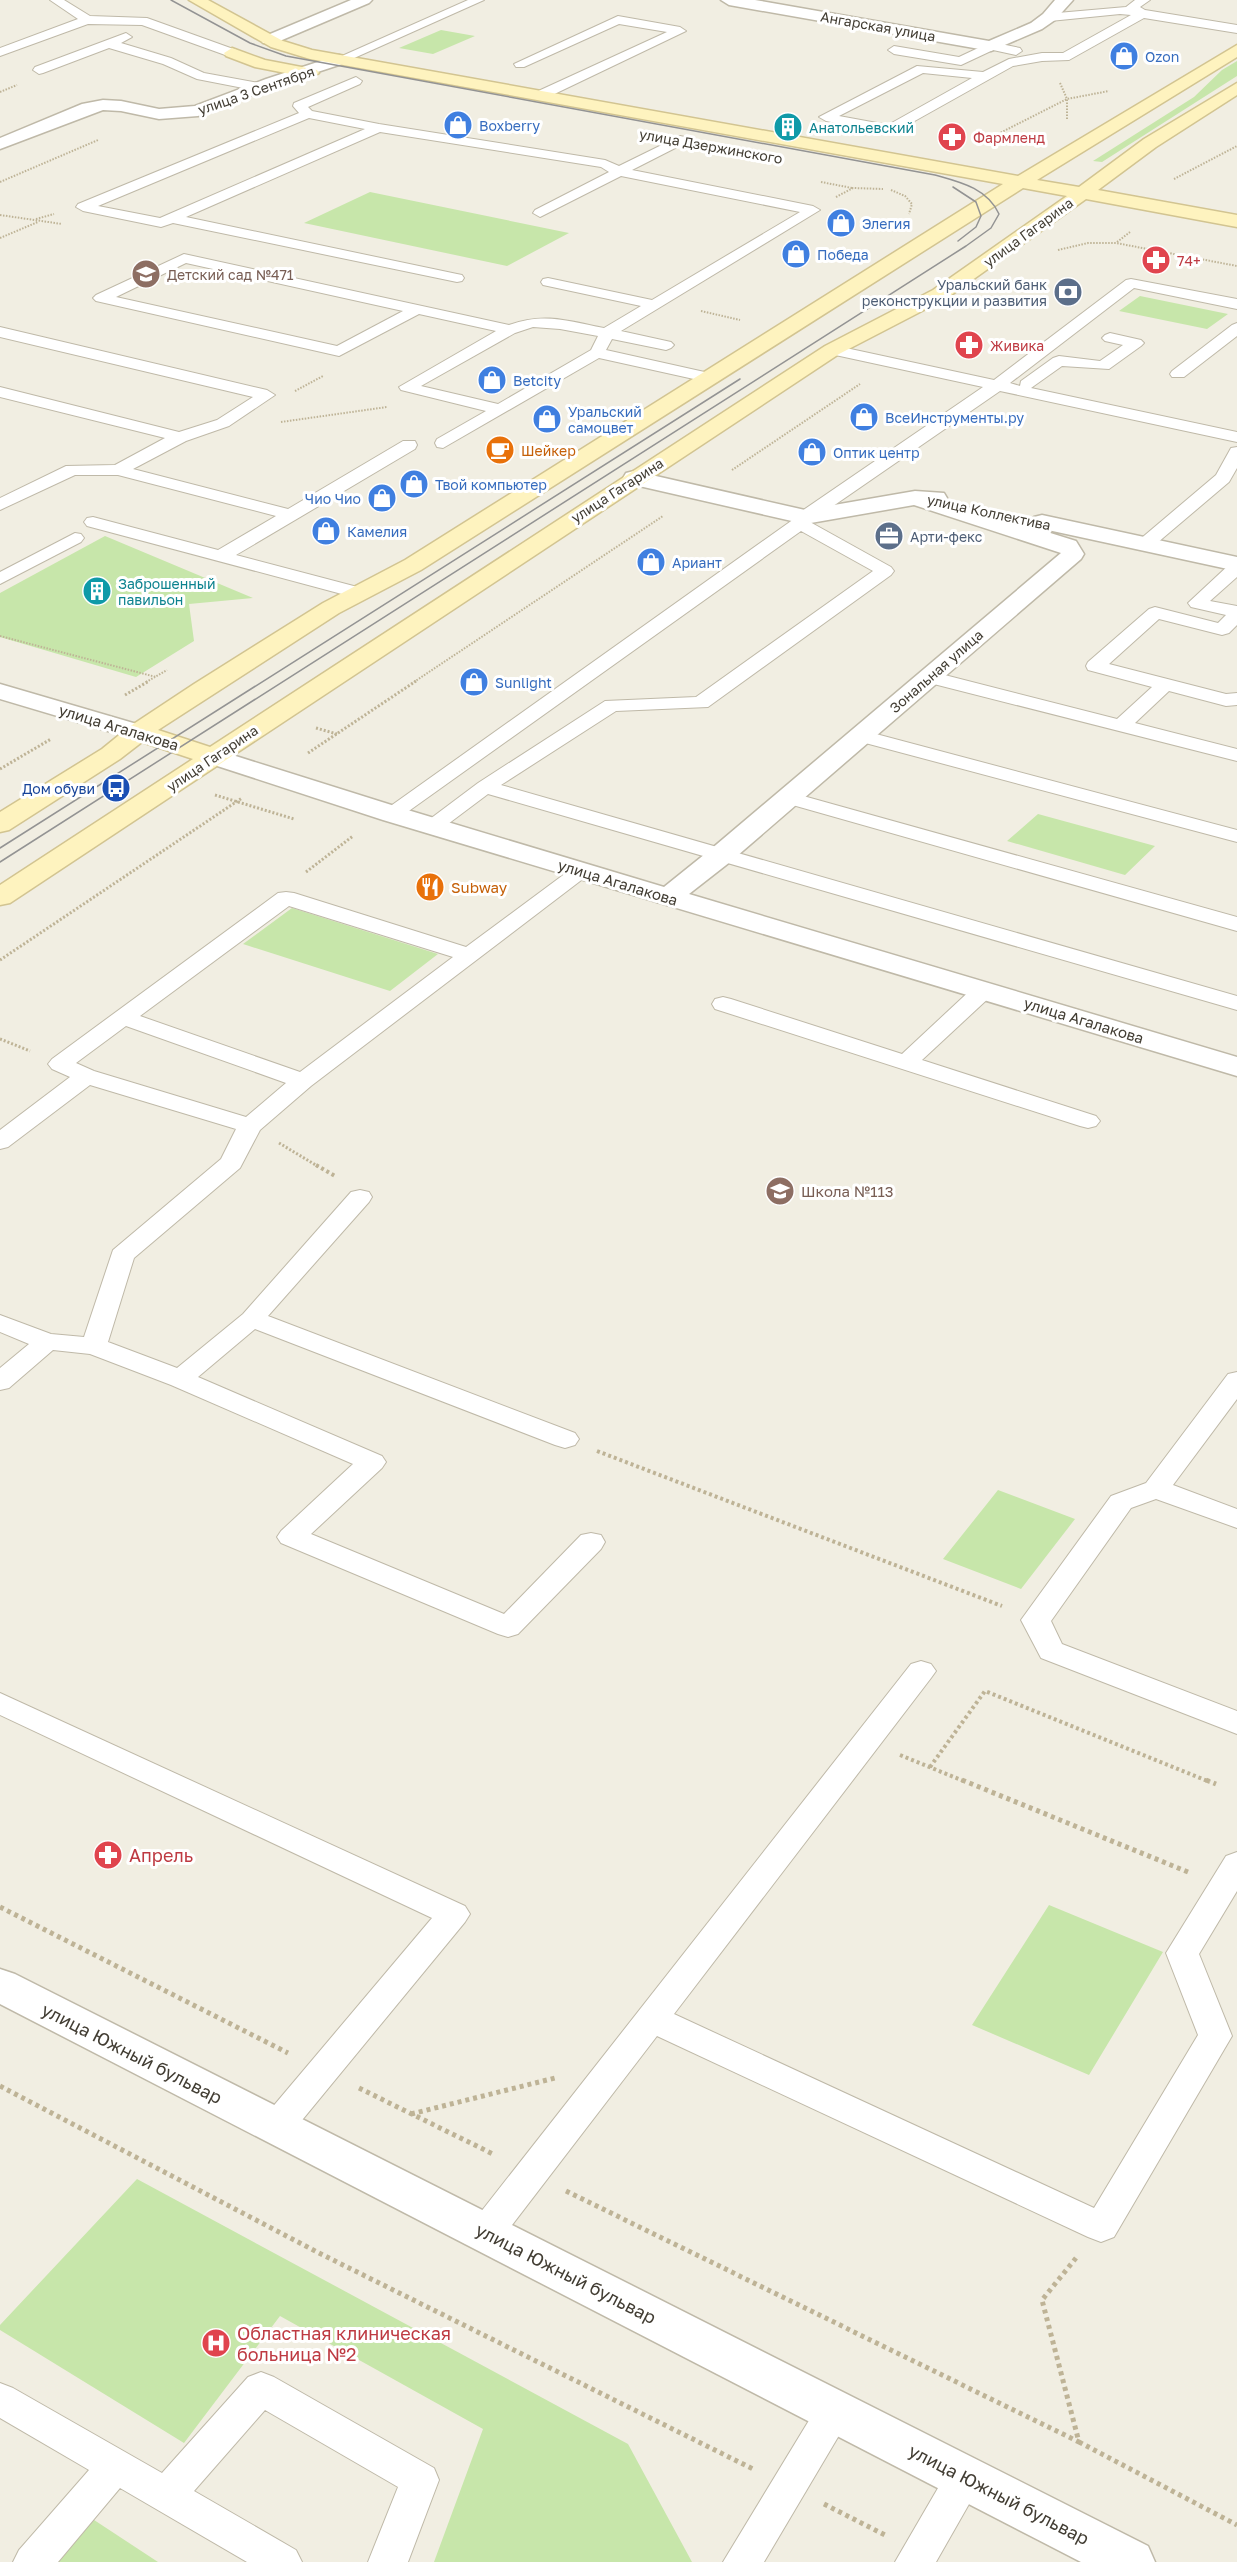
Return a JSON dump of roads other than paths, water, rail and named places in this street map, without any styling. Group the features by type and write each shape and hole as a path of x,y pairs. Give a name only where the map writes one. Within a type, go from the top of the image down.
{"main road":[{"name":"улица Дзержинского","path":"197,0 273,42 299,52 1237,221"},
{"name":"улица Дзержинского","path":"232,53 273,42"},
{"path":"0,824 111,754 138,732 321,614 413,565 712,378 994,197 1237,50"},
{"path":"232,53 261,64 362,82"},
{"name":"улица Гагарина","path":"0,897 634,478 832,350 940,294 1018,241 1150,143 1237,88"},
{"name":"улица Дзержинского","path":"657,136 686,141"},
{"path":"969,192 1083,213"},
{"name":"улица Агалакова","path":"138,732 214,757"}],"street":[{"path":"273,42 364,0"},
{"name":"Ангарская улица","path":"729,0 748,1 992,45"},
{"path":"992,45 1013,37 1050,17 1058,3 1065,0"},
{"name":"улица 3 Сентября","path":"0,144 88,108 103,105 159,114 198,111 259,87 339,60"},
{"name":"улица Коллектива","path":"634,478 802,520 929,497 1237,566"},
{"name":"Зональная улица","path":"668,897 789,798 1073,554 1068,546 915,498"},
{"name":"улица Агалакова","path":"0,692 138,732"},
{"name":"улица Агалакова","path":"214,757 392,814 1237,1067"},
{"name":"улица Южный бульвар","path":"0,1985 966,2476 1130,2562"}],"lane":[{"path":"56,0 87,20"},
{"path":"1142,14 1132,7 1144,0"},
{"path":"339,60 450,12 480,10"},
{"path":"1050,17 1107,10 1237,29"},
{"path":"985,76 921,69 826,117 890,129 985,76 1008,63 1042,57 1065,57 1142,14"},
{"path":"0,52 87,20 144,21 166,27 232,53"},
{"path":"539,96 680,31 618,20 520,64 542,68"},
{"path":"39,70 135,33 166,27"},
{"path":"110,44 167,60 201,76 259,87"},
{"path":"894,50 961,61 992,45 1042,57"},
{"path":"563,72 584,76"},
{"path":"362,82 299,106 308,114 379,128 605,164 619,172 813,210 654,303 607,333 597,353 443,443"},
{"path":"308,114 83,207 161,223 379,128"},
{"path":"540,213 619,172 686,141"},
{"path":"170,218 457,278"},
{"path":"418,309 339,351 101,298 184,258 418,309 510,330"},
{"path":"548,282 654,303"},
{"path":"392,814 802,520 996,386 1131,283 1237,304"},
{"path":"499,409 407,387 510,330 531,322 560,324 666,345"},
{"path":"1178,374 1237,328"},
{"path":"0,332 267,395 222,423 180,437 118,470"},
{"path":"1017,390 1059,361 1103,366 1136,343 1110,338"},
{"path":"832,350 1237,437"},
{"path":"597,353 712,378"},
{"path":"0,392 180,437"},
{"path":"221,556 409,445"},
{"path":"1144,545 1223,478 1237,453"},
{"path":"4,501 72,470 118,470 290,515"},
{"path":"433,826 486,787 612,705 700,703 885,571 802,520"},
{"path":"93,522 359,593"},
{"path":"0,579 75,538"},
{"path":"1237,566 1197,603 1237,614 1222,629 1155,613 1095,666 1226,700 1237,699"},
{"path":"929,677 1237,755"},
{"path":"1121,726 1166,684"},
{"path":"861,736 1237,836"},
{"path":"486,787 1237,1003"},
{"path":"789,798 1237,924"},
{"path":"94,1346 122,1255 231,1163 250,1126 303,1081 581,871"},
{"path":"250,1126 86,1076 60,1064 286,898 469,955"},
{"path":"906,1062 984,990"},
{"path":"723,1004 1088,1120"},
{"path":"122,1017 303,1081"},
{"path":"0,1143 86,1076"},
{"path":"180,1379 252,1319 360,1197"},
{"path":"252,1319 565,1439"},
{"path":"0,1323 47,1342 94,1346 180,1379 372,1462 291,1537 508,1627 591,1542"},
{"path":"0,1382 47,1342"},
{"path":"1237,1380 1156,1489 1121,1502 1036,1620 1051,1651 1237,1723"},
{"path":"1156,1489 1237,1519"},
{"path":"486,2232 921,1671"},
{"path":"0,1703 454,1914 277,2126"},
{"path":"650,2018 1101,2227 1215,2036 1182,1953 1230,1876"},
{"path":"166,2495 261,2388 420,2480 388,2562"},
{"path":"0,2399 282,2562"},
{"path":"743,2562 835,2410"},
{"path":"33,2562 116,2466"},
{"path":"917,2558 966,2476"}],"tram line":[{"path":"0,862 966,246 991,228 999,214 994,205 972,187 935,175 286,56 250,43 171,0"},
{"path":"953,187 976,202 981,216 976,227 958,241"},
{"path":"0,848 740,379"}],"place":[{"name":"Ozon","path":"1124,56"},
{"name":"Boxberry","path":"458,125"},
{"name":"Анатольевский","path":"788,127"},
{"name":"Фармленд","path":"952,137"},
{"name":"Элегия","path":"841,223"},
{"name":"Победа","path":"796,254"},
{"name":"74+","path":"1156,260"},
{"name":"Детский сад №471","path":"146,274"},
{"name":"Уральский банк реконструкции и развития","path":"1068,292"},
{"name":"Живика","path":"969,345"},
{"name":"Betcity","path":"492,380"},
{"name":"ВсеИнструменты.ру","path":"864,417"},
{"name":"Уральский самоцвет","path":"547,419"},
{"name":"Шейкер","path":"500,450"},
{"name":"Оптик центр","path":"812,452"},
{"name":"Твой компьютер","path":"414,484"},
{"name":"Чио Чио","path":"382,498"},
{"name":"Камелия","path":"326,531"},
{"name":"Арти-фекс","path":"889,536"},
{"name":"Ариант","path":"651,562"},
{"name":"Заброшенный павильон","path":"97,591"},
{"name":"Sunlight","path":"474,682"},
{"name":"Дом обуви","path":"116,788"},
{"name":"Subway","path":"430,887"},
{"name":"Школа №113","path":"780,1191"},
{"name":"Апрель","path":"108,1855"},
{"name":"Областная клиническая больница №2","path":"216,2343"}]}
